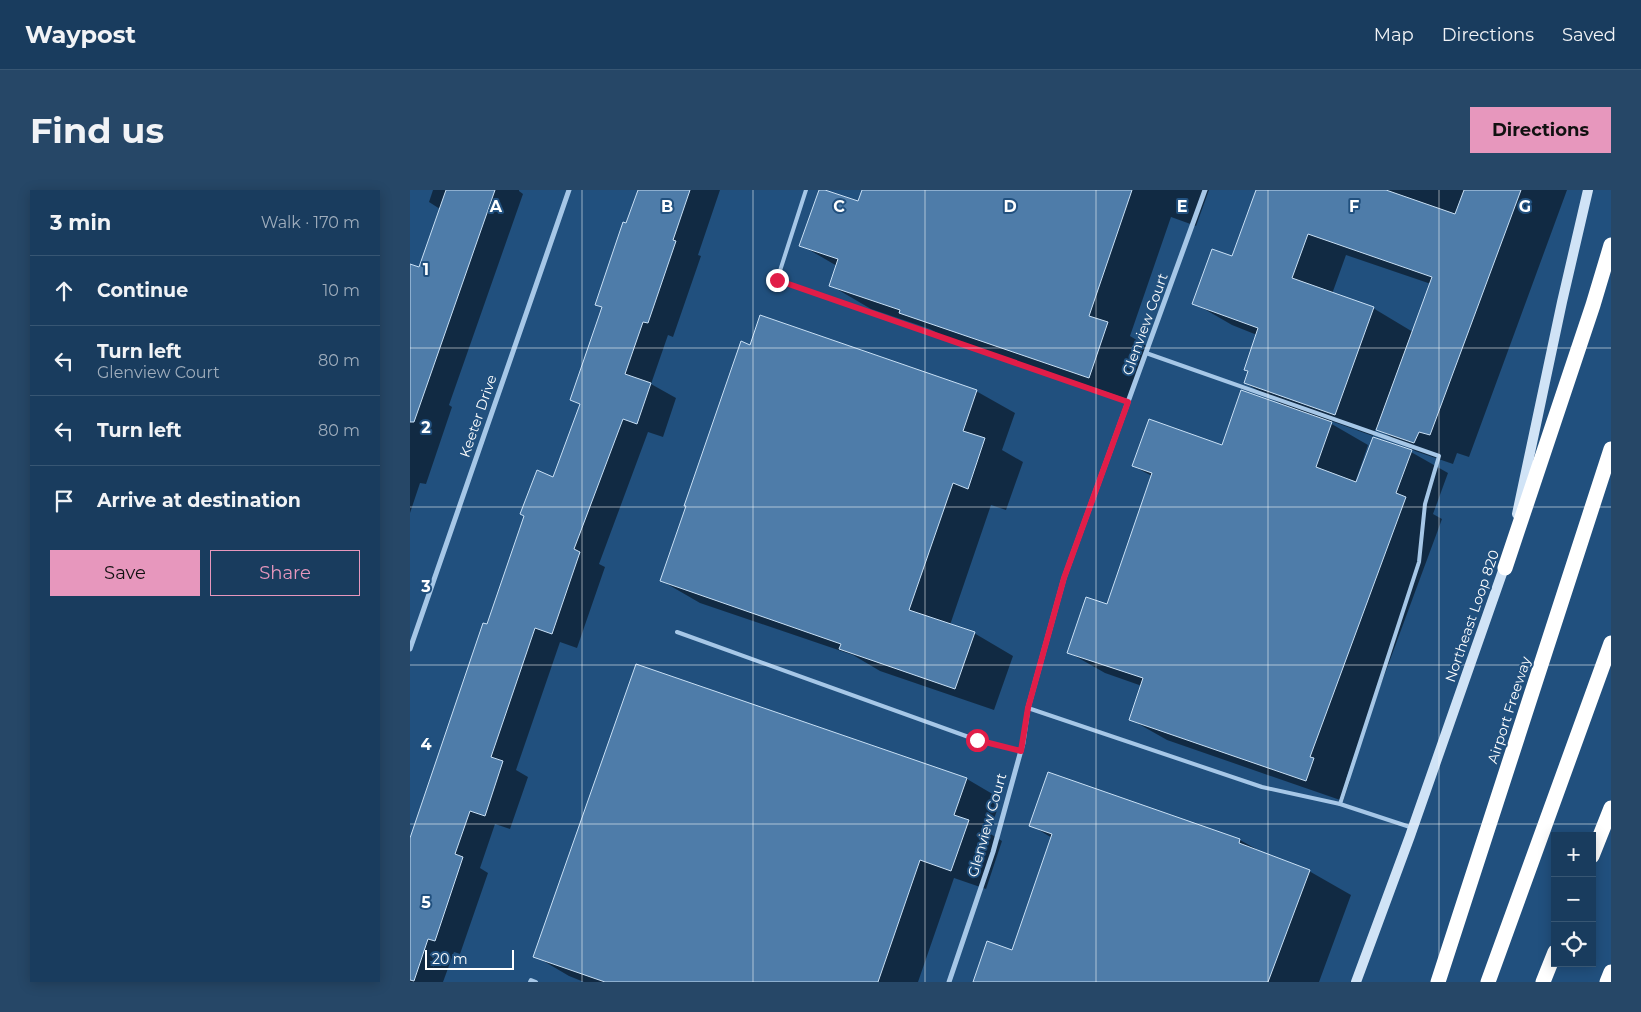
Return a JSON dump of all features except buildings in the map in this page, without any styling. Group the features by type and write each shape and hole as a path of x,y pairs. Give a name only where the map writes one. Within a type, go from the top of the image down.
{"highway":[{"path":"1505,568 1593,305 1611,245"},
{"name":"Airport Freeway","path":"1438,982 1611,449"},
{"path":"1488,982 1611,643"},
{"path":"1596,846 1611,808"},
{"path":"1543,982 1551,962"},
{"path":"1607,982 1611,972"}],"main road":[{"name":"Northeast Loop 820","path":"1356,982 1505,568 1588,190"}],"street":[{"name":"Keeter Drive","path":"410,649 569,190"},
{"name":"Glenview Court","path":"949,982 993,852 1021,751 1028,708 1064,578 1205,190"}],"lane":[{"path":"806,190 777,280 1128,402"},
{"path":"1146,353 1439,456 1425,504 1419,562 1340,804"},
{"path":"677,632 977,740 1021,751"},
{"path":"1028,708 1262,787 1340,804 1413,828"},
{"path":"530,982 531,980 536,982"}],"route":[{"path":"777,280 1128,402 1064,578 1028,708 1021,751 977,740"}]}
